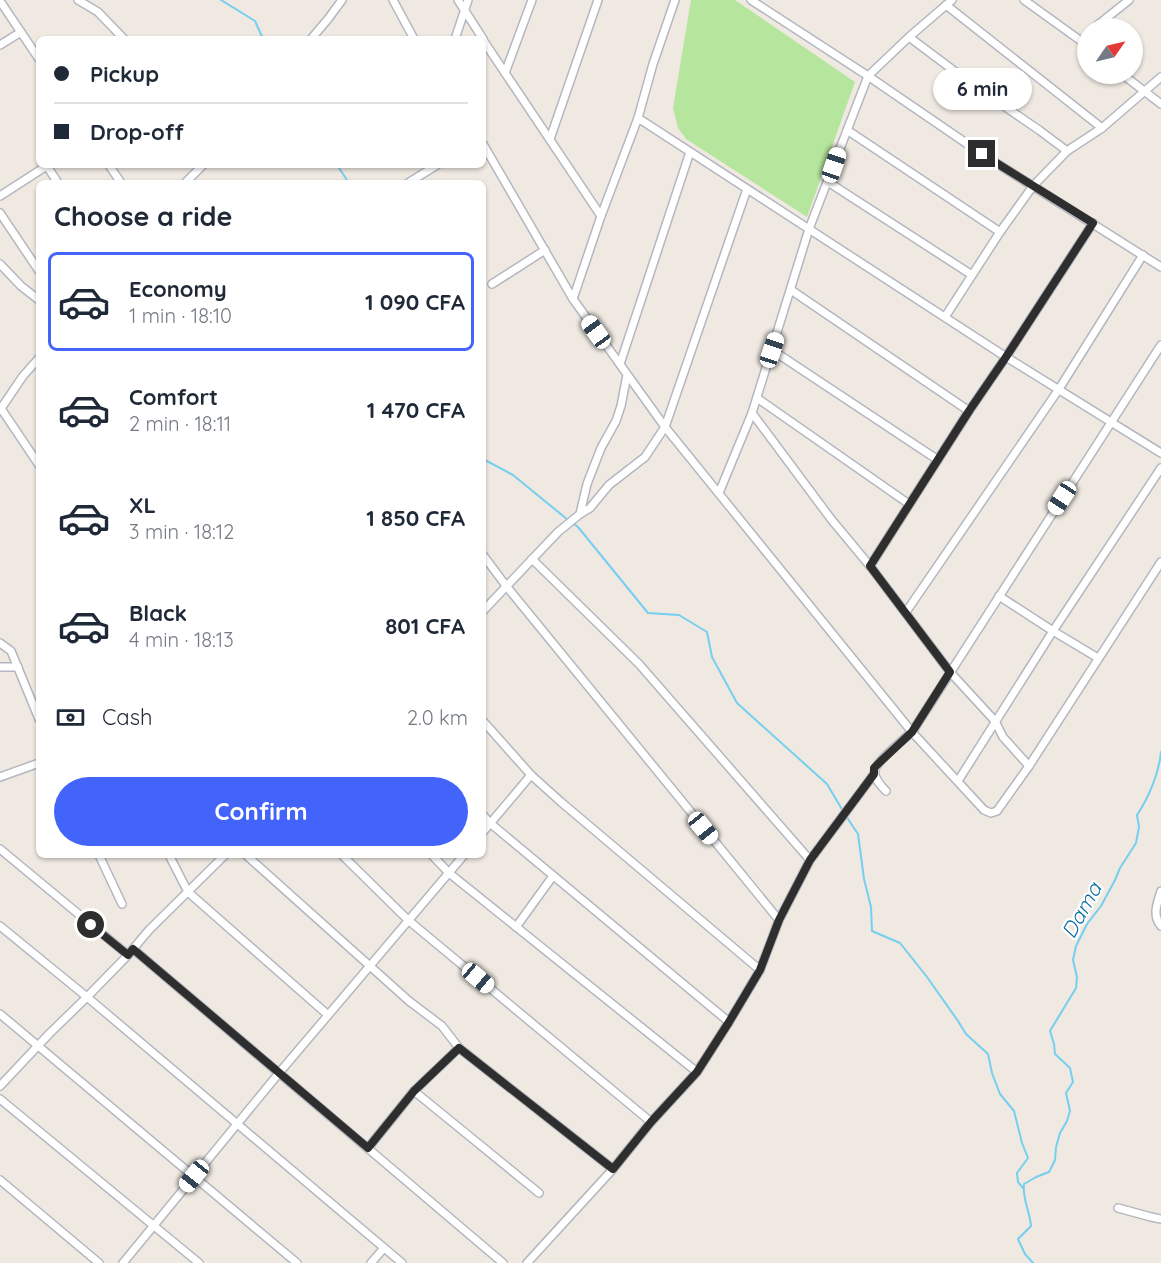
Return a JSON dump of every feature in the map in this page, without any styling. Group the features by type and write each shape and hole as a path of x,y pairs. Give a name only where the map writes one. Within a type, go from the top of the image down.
{"street":[{"path":"0,0 36,54"},
{"path":"78,0 98,12 121,36"},
{"path":"313,36 342,0"},
{"path":"393,0 412,36"},
{"path":"458,0 481,36"},
{"path":"456,36 468,0"},
{"path":"505,73 532,0"},
{"path":"550,139 598,0"},
{"path":"573,299 638,118 653,64 675,0"},
{"path":"751,0 982,154 1161,267"},
{"path":"1024,0 1077,38"},
{"path":"1106,18 1129,0"},
{"path":"719,493 752,413 809,229 868,76 949,2 1102,128"},
{"path":"0,45 21,32"},
{"path":"909,37 1067,152"},
{"path":"486,44 601,216"},
{"path":"945,317 1033,186 1067,152 1102,128 1161,77"},
{"path":"1136,84 1161,104"},
{"path":"638,118 1006,357 1161,453"},
{"path":"847,130 1000,232"},
{"path":"486,149 573,299 665,428 912,732 984,810 991,813 997,811 1029,766 1161,562"},
{"path":"620,364 690,152"},
{"path":"0,196 43,168"},
{"path":"188,180 200,168"},
{"path":"413,180 432,168"},
{"path":"828,182 972,275"},
{"path":"486,608 558,532 580,513 590,508 609,485 645,457 665,428 747,189"},
{"path":"0,213 36,267"},
{"path":"870,566 1093,223"},
{"path":"492,284 545,250"},
{"path":"906,612 1059,389 1143,255"},
{"path":"0,264 36,298"},
{"path":"791,290 969,411"},
{"path":"886,791 874,774 874,768 912,732 1161,345"},
{"path":"772,350 938,459"},
{"path":"36,361 0,408 36,461"},
{"path":"580,513 587,484 601,448 616,421 627,375"},
{"path":"757,398 909,504"},
{"path":"752,413 950,672 995,721 1004,737 1029,766"},
{"path":"958,781 1053,631 1161,468"},
{"path":"486,559 779,920"},
{"path":"532,559 639,664 810,860"},
{"path":"999,596 1098,658"},
{"path":"0,643 11,651 36,712"},
{"path":"0,667 18,667"},
{"path":"486,724 531,775 561,802 760,970"},
{"path":"0,777 36,764"},
{"path":"527,1263 697,1072 760,970 779,920 810,860 874,774"},
{"path":"486,828 531,775"},
{"path":"486,818 729,1022"},
{"path":"0,849 128,955"},
{"path":"100,858 122,904"},
{"path":"171,858 188,892 328,1015"},
{"path":"0,1086 87,998 149,930 222,858"},
{"path":"249,858 409,1001 442,1026 459,1048 613,1169"},
{"path":"345,858 408,920 651,1122"},
{"path":"435,858 448,873 697,1072"},
{"path":"123,1263 279,1073 461,858"},
{"path":"516,927 553,876"},
{"path":"1161,891 1155,917 1161,926"},
{"path":"0,926 402,1263"},
{"path":"133,949 503,1263"},
{"path":"0,1014 297,1263"},
{"path":"368,1148 414,1091 459,1048"},
{"path":"414,1091 539,1193"},
{"path":"0,1099 199,1263"},
{"path":"0,1180 99,1263"},
{"path":"1118,1208 1161,1219"},
{"path":"371,1263 384,1248"}],"green space":[{"path":"691,0 735,0 855,82 807,217 686,139 678,128 673,108"}],"waterway":[{"path":"221,0 255,21 262,36"},
{"path":"339,168 347,180"},
{"path":"486,461 513,475 568,520"},
{"path":"573,523 648,613 679,615 707,632 712,657 737,703 827,784 843,811"},
{"name":"Dama","path":"1033,1263 1025,1254 1018,1239 1031,1226 1024,1195 1024,1184 1049,1172 1055,1160 1060,1133 1070,1111 1066,1093 1073,1082 1070,1068 1055,1054 1050,1031 1076,988 1077,977 1073,960 1076,946 1136,843 1139,827 1137,815 1153,785 1161,752"},
{"path":"846,816 858,834 864,879 871,907 872,931 900,943 927,977 966,1034 988,1054 1000,1094 1014,1111 1028,1158 1017,1173 1018,1182 1023,1188"}],"route":[{"path":"91,925 128,955 133,949 368,1148 414,1091 459,1048 613,1169 651,1122 697,1072 760,970 779,920 810,860 874,774 874,768 912,732 950,672 870,566 1093,223 982,154"}]}
